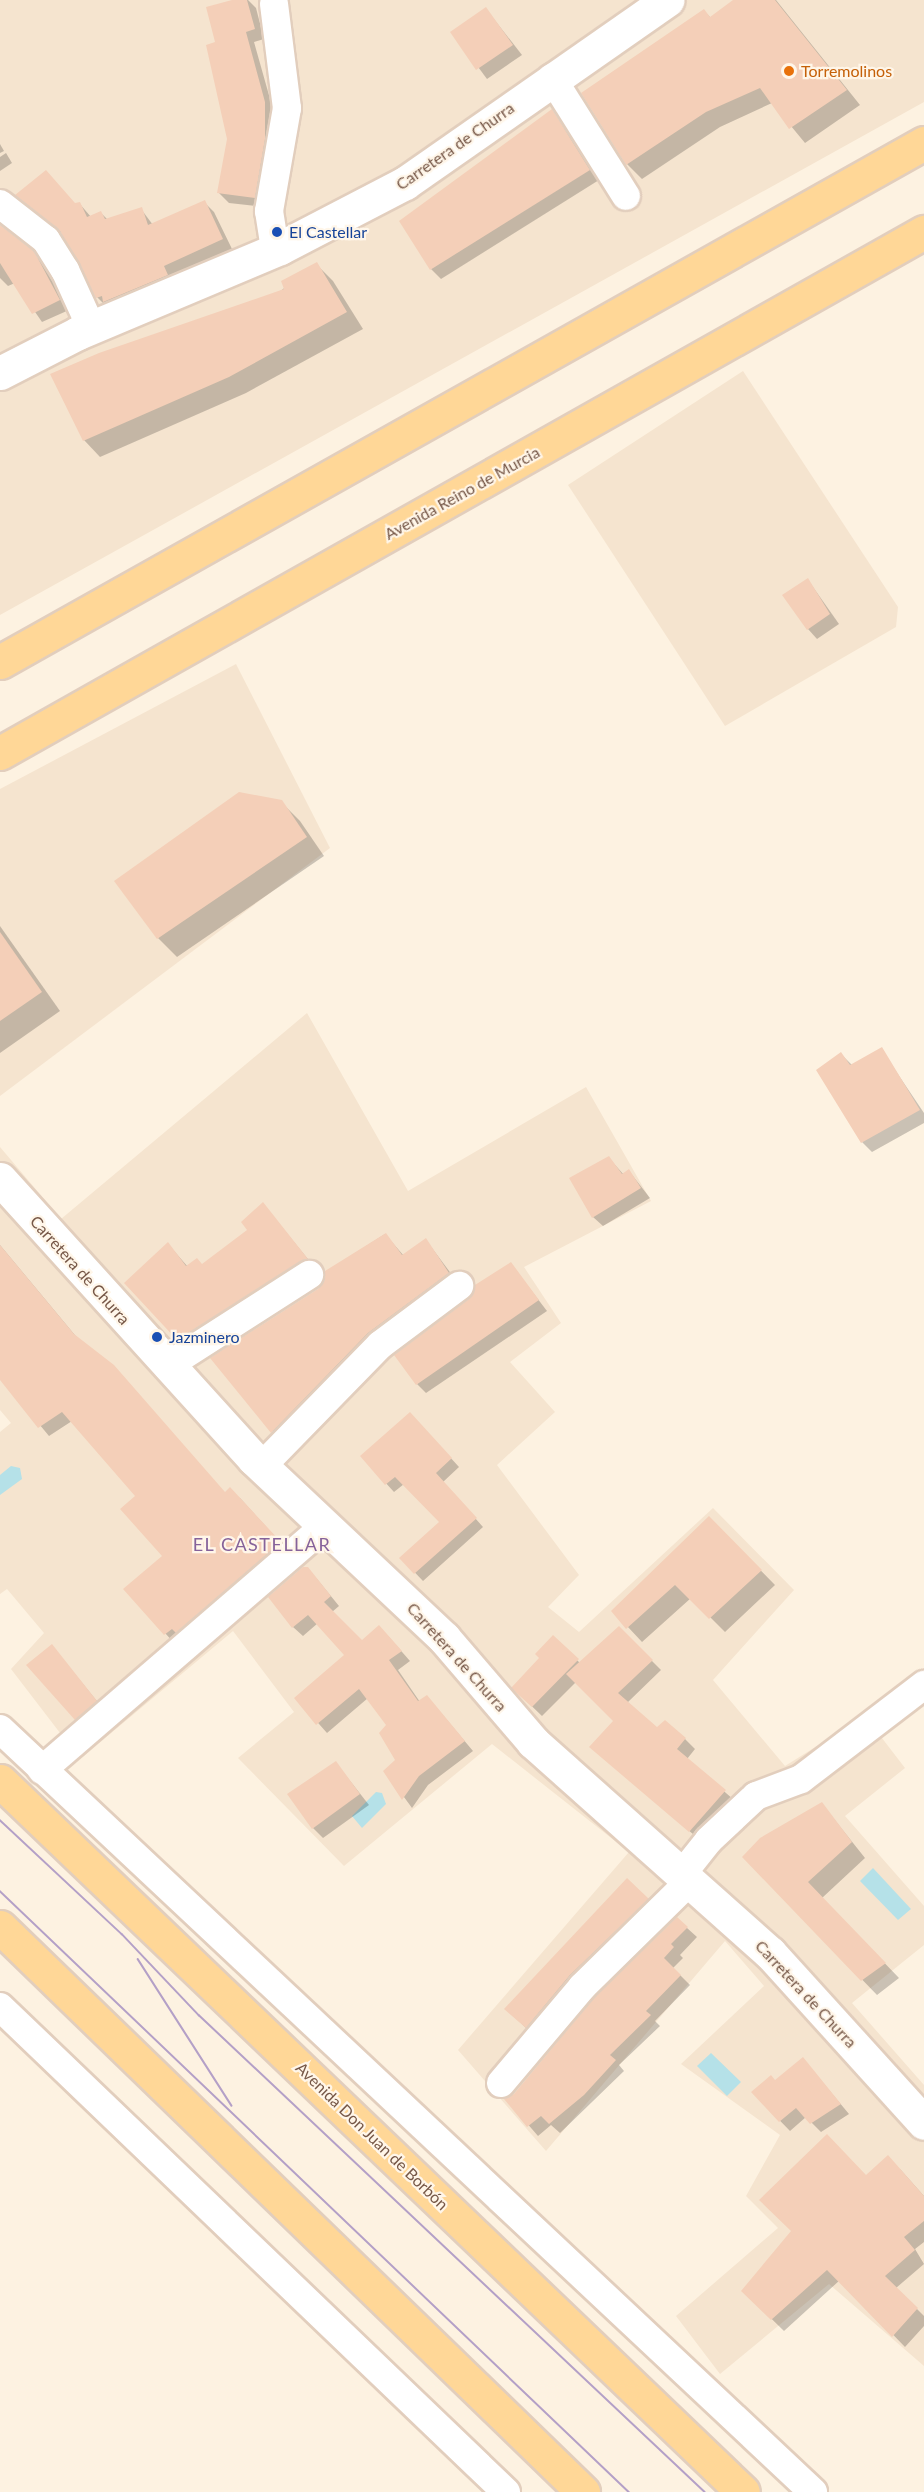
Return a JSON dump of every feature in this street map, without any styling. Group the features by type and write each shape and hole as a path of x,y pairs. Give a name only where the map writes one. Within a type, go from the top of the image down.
{"main road":[{"path":"0,662 924,143"},
{"name":"Avenida Reino de Murcia","path":"0,753 924,232"},
{"name":"Avenida Don Juan de Borbón","path":"0,1780 743,2492"},
{"path":"0,1927 583,2492"}],"street":[{"name":"Carretera de Churra","path":"0,373 91,327 275,250 405,183 552,78 667,0"},
{"path":"274,4 287,108 269,211 275,250"},
{"path":"552,78 626,196"},
{"path":"0,204 46,240 65,270 91,327"},
{"name":"Carretera de Churra","path":"0,1179 167,1366 262,1466 444,1638 533,1742 770,1953 924,2123"},
{"path":"167,1366 309,1275"},
{"path":"262,1466 380,1345 459,1286"},
{"path":"42,1770 326,1525"},
{"path":"501,2083 582,1987 686,1877 709,1840 756,1796 801,1779 924,1685"},
{"path":"0,1729 813,2492"},
{"path":"0,2007 506,2492"}],"shaded area":[{"path":"0,0 924,0 924,102 0,615"},
{"path":"743,371 898,607 896,627 725,726 568,485"},
{"path":"236,664 330,848 0,1096 0,789"},
{"path":"307,1013 408,1191 586,1087 651,1201 524,1267 561,1323 510,1362 555,1412 497,1465 579,1575 548,1607 579,1632 713,1508 794,1590 713,1680 785,1766 865,1716 905,1768 845,1816 924,1906 924,1945 852,2003 924,2085 924,2366 829,2284 720,2374 676,2316 778,2228 746,2196 780,2135 681,2064 764,1986 725,1941 546,2151 458,2050 629,1852 492,1744 344,1866 238,1758 294,1712 233,1631 80,1759 11,1669 44,1633 7,1589 0,1594 0,1432 11,1423 0,1410 0,1147 61,1219"}],"water":[{"path":"11,1466 20,1468 22,1479 0,1495 0,1475"},
{"path":"376,1792 382,1793 386,1804 362,1828 352,1816"},
{"path":"873,1868 911,1909 898,1920 860,1881"},
{"path":"711,2053 741,2082 727,2096 697,2066"}],"building":[{"path":"232,0 247,0 255,29 246,32 265,102 265,139 255,198 217,193 227,139 206,45 215,42 206,7"},
{"path":"733,0 775,0 847,90 789,129 760,88 706,112 626,165 581,93 704,9 710,17"},
{"path":"486,7 513,45 476,70 450,32"},
{"path":"552,109 590,170 430,270 399,221"},
{"path":"46,170 75,203 80,202 87,217 101,211 105,219 142,207 148,225 205,200 223,239 164,266 168,275 103,302 102,296 96,298 60,231 15,195"},
{"path":"0,225 34,251 60,300 32,314 0,263"},
{"path":"317,262 347,312 229,377 83,441 50,374 99,353 284,289 281,281"},
{"path":"808,578 830,614 807,630 782,595"},
{"path":"239,792 282,800 307,837 157,939 114,881"},
{"path":"0,932 42,992 0,1021"},
{"path":"882,1047 920,1110 861,1143 816,1070 841,1052 850,1065"},
{"path":"609,1156 622,1174 629,1169 641,1188 592,1218 569,1178"},
{"path":"263,1202 308,1259 177,1340 124,1283 168,1242 186,1266 197,1258 202,1264 247,1230 241,1222"},
{"path":"386,1233 402,1255 426,1238 449,1273 368,1333 271,1433 210,1358 318,1289 324,1282 325,1271"},
{"path":"0,1245 74,1334 114,1365 225,1492 230,1487 281,1542 176,1633 172,1629 164,1635 123,1589 162,1556 120,1509 135,1496 62,1412 38,1428 0,1380"},
{"path":"511,1262 539,1300 416,1385 394,1355 469,1299 475,1285"},
{"path":"410,1412 452,1458 436,1473 477,1518 414,1574 399,1558 439,1522 395,1477 385,1485 360,1456"},
{"path":"709,1516 762,1570 709,1619 675,1585 626,1629 611,1611"},
{"path":"303,1567 308,1567 331,1596 324,1602 362,1640 379,1625 402,1651 389,1660 418,1701 427,1695 465,1741 419,1776 402,1800 383,1771 395,1760 379,1733 386,1725 359,1689 316,1725 294,1698 344,1655 308,1615 292,1628 268,1597"},
{"path":"619,1626 653,1660 618,1693 657,1727 665,1720 686,1738 677,1749 726,1790 689,1832 589,1747 613,1721 566,1674"},
{"path":"553,1635 579,1659 532,1707 511,1688 539,1658 535,1654"},
{"path":"52,1644 97,1701 75,1720 26,1665"},
{"path":"336,1761 360,1794 312,1829 287,1794"},
{"path":"822,1802 852,1842 808,1882 886,1963 861,1981 742,1857 760,1838"},
{"path":"627,1878 649,1899 570,1975 526,2028 504,2009"},
{"path":"677,1917 688,1927 671,1944 674,1947 664,1958 681,1975 646,2011 651,2015 610,2055 616,2060 584,2095 549,2124 541,2116 527,2127 504,2099 514,2094 594,1998"},
{"path":"803,2057 841,2104 810,2124 796,2108 779,2122 751,2092 771,2075 775,2080"},
{"path":"827,2134 866,2175 888,2155 924,2196 924,2221 904,2237 915,2250 885,2276 918,2308 892,2337 827,2270 771,2320 741,2291 791,2231 759,2200"}],"tram line":[{"path":"0,1820 122,1934 199,2015 705,2492"},
{"path":"0,1891 629,2492"},
{"path":"138,1959 232,2106"}],"place":[{"name":"Torremolinos","path":"789,71"},
{"name":"El Castellar","path":"277,232"},
{"name":"Jazminero","path":"157,1337"}],"district":[{"name":"EL CASTELLAR","path":"262,1544"}]}
